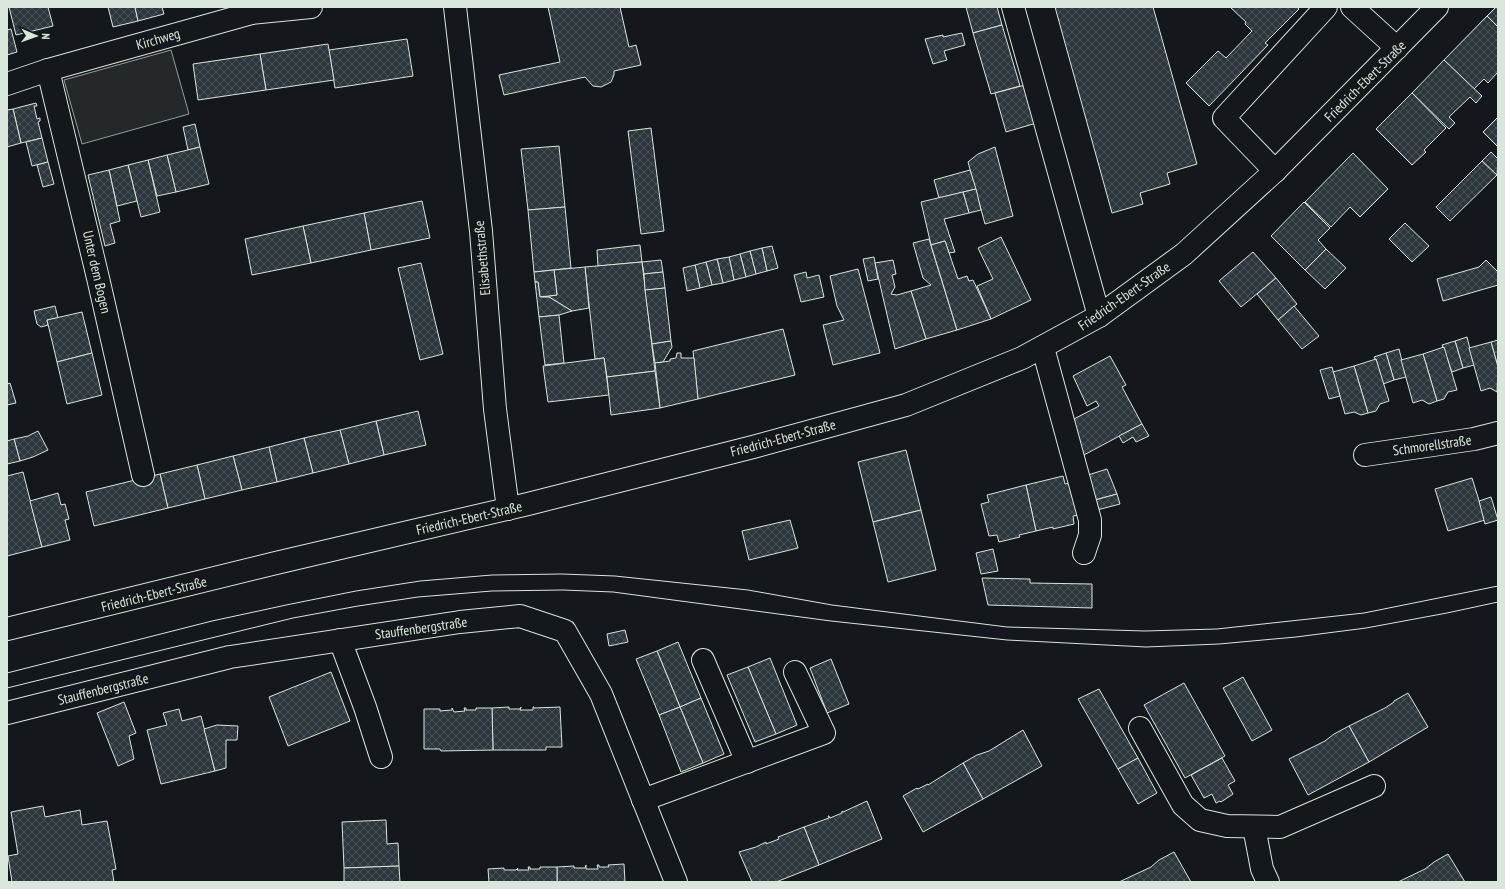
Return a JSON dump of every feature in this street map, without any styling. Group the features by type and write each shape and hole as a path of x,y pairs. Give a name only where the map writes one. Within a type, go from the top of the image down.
{"street":[{"name":"Kirchweg","path":"7,84 48,70 252,13 312,7"},
{"name":"Elisabethstraße","path":"455,7 480,231 495,409 508,509"},
{"path":"1013,7 1099,316"},
{"path":"1275,171 1224,118 1326,7"},
{"path":"1352,7 1397,48"},
{"name":"Friedrich-Ebert-Straße","path":"7,629 508,509 753,447 906,405 1022,358 1043,348 1099,316 1184,254 1275,171 1397,48 1428,10"},
{"name":"Unter dem Bogen","path":"48,70 143,475"},
{"path":"1043,348 1090,520 1090,535 1084,553"},
{"name":"Schmorellstraße","path":"1365,455 1474,440 1498,433"},
{"name":"Stauffenbergstraße","path":"7,713 230,657 460,622 520,616 565,630 601,694 676,882"},
{"path":"340,640 365,707 381,757"},
{"path":"704,660 747,762"},
{"path":"643,800 824,733 795,672"},
{"path":"1140,728 1184,805 1200,820 1226,826 1280,827 1374,786"},
{"path":"1254,827 1262,869 1268,882"}],"shaded area":[{"path":"171,50 189,114 82,144 64,80"}],"building":[{"path":"9,7 48,7 53,26 16,35"},
{"path":"108,7 135,7 138,21 113,27"},
{"path":"135,7 162,7 164,14 138,21"},
{"path":"548,7 620,7 629,47 636,45 641,65 614,71 611,82 601,87 593,86 585,77 504,95 499,75 560,62"},
{"path":"966,7 997,7 1002,25 973,33"},
{"path":"1055,7 1153,7 1197,164 1167,173 1170,184 1140,193 1143,204 1112,213"},
{"path":"1230,7 1297,7 1299,9 1265,43 1268,45 1209,106 1186,83 1218,51 1226,58 1252,31 1245,24 1246,22"},
{"path":"1496,7 1498,7 1498,27 1487,16"},
{"path":"1487,16 1498,27 1498,72 1488,83 1484,79 1474,89 1444,60"},
{"path":"1002,25 1020,86 991,94 973,33"},
{"path":"11,29 17,52 7,55 7,30"},
{"path":"962,33 965,45 944,51 947,60 933,64 925,39"},
{"path":"407,39 413,76 335,88 329,50"},
{"path":"328,44 334,80 266,90 260,54"},
{"path":"260,54 266,90 198,100 193,64"},
{"path":"1444,60 1482,96 1476,103 1470,97 1449,117 1455,123 1449,129 1412,93"},
{"path":"1029,84 1040,122 1006,132 995,93"},
{"path":"1412,93 1446,128 1424,150 1426,152 1412,165 1376,129"},
{"path":"36,103 37,106 34,106 37,119 40,118 40,121 38,122 42,138 21,143 13,109"},
{"path":"13,109 21,143 7,147 7,110"},
{"path":"1498,117 1498,147 1483,132"},
{"path":"195,124 200,147 188,150 183,127"},
{"path":"651,128 664,231 641,234 628,131"},
{"path":"42,138 48,162 32,166 26,142"},
{"path":"559,146 565,207 528,210 521,149"},
{"path":"200,147 209,184 176,192 167,155"},
{"path":"995,147 1013,216 985,224 968,162 978,154"},
{"path":"1491,152 1498,159 1497,175 1482,161"},
{"path":"1353,153 1388,189 1360,217 1350,207 1331,227 1305,202"},
{"path":"167,155 176,192 157,196 148,160"},
{"path":"148,160 160,212 141,217 128,165"},
{"path":"1482,161 1497,175 1450,221 1436,207"},
{"path":"48,162 54,184 43,187 37,165"},
{"path":"128,165 137,201 117,206 109,170"},
{"path":"109,170 120,221 110,224 115,243 105,246 88,175"},
{"path":"970,170 976,189 939,198 934,180"},
{"path":"976,189 981,210 969,213 963,192"},
{"path":"963,192 969,213 944,219 955,252 949,253 945,241 931,245 921,202"},
{"path":"422,201 430,238 371,250 364,213"},
{"path":"1304,202 1330,228 1318,240 1326,249 1305,270 1271,236"},
{"path":"565,207 571,268 534,272 528,210"},
{"path":"364,213 371,250 311,263 303,226"},
{"path":"1405,223 1429,246 1412,262 1389,239"},
{"path":"303,226 311,263 252,275 245,239"},
{"path":"1001,237 1031,300 991,319 977,286 993,279 978,248"},
{"path":"929,239 957,330 926,339 911,291 931,285 923,278 913,243"},
{"path":"945,241 958,279 967,276 969,281 973,280 991,319 957,330 931,245"},
{"path":"640,245 642,262 598,266 597,250"},
{"path":"772,246 778,268 767,271 762,248"},
{"path":"762,248 767,271 756,274 750,251"},
{"path":"1326,249 1346,268 1325,289 1305,270"},
{"path":"750,251 756,274 746,277 740,254"},
{"path":"1253,252 1276,278 1241,307 1219,281"},
{"path":"740,254 746,277 734,280 729,257"},
{"path":"729,257 734,280 723,283 717,259"},
{"path":"874,257 878,279 868,281 863,259"},
{"path":"717,259 723,283 712,285 706,262"},
{"path":"661,260 663,272 644,274 642,262"},
{"path":"893,260 896,274 892,275 895,287 891,294 897,295 911,291 926,339 895,349 875,263"},
{"path":"1486,260 1498,272 1498,285 1443,301 1437,279 1479,267"},
{"path":"642,262 655,371 607,377 604,358 595,359 585,267"},
{"path":"706,262 712,285 700,288 695,265"},
{"path":"421,263 443,354 420,360 398,268"},
{"path":"695,265 700,288 687,291 683,268"},
{"path":"585,267 589,308 572,311 549,297 540,297 557,295 554,270"},
{"path":"858,269 880,353 833,365 823,325 844,320 837,306 830,276"},
{"path":"554,270 557,295 540,297 538,282 535,282 534,272"},
{"path":"663,272 665,288 645,290 644,274"},
{"path":"806,272 807,278 819,275 824,297 801,302 794,275"},
{"path":"1276,278 1297,304 1278,320 1257,294"},
{"path":"535,282 538,282 540,297 549,297 572,311 559,315 539,317"},
{"path":"665,288 671,341 652,344 645,290"},
{"path":"55,306 58,318 47,320 48,325 41,327 37,324 34,311"},
{"path":"1294,306 1319,336 1302,349 1278,320"},
{"path":"82,312 92,353 57,362 47,320"},
{"path":"559,315 564,363 545,365 539,317"},
{"path":"783,329 795,375 698,399 693,351"},
{"path":"1467,337 1474,365 1463,368 1455,341"},
{"path":"1498,340 1498,367 1491,342"},
{"path":"671,341 672,347 663,362 655,363 652,344"},
{"path":"1455,341 1463,368 1452,372 1442,345"},
{"path":"1491,342 1498,367 1497,392 1490,388 1481,391 1469,348"},
{"path":"1444,347 1457,390 1448,392 1444,399 1437,401 1423,354"},
{"path":"1399,349 1406,377 1394,380 1386,353"},
{"path":"92,353 102,395 67,404 57,362"},
{"path":"677,353 681,353 681,358 694,358 698,399 660,408 655,363 670,361 670,359 676,358"},
{"path":"1386,353 1394,380 1383,384 1376,359 1374,357"},
{"path":"1423,354 1437,401 1429,404 1422,400 1413,403 1401,360"},
{"path":"1110,356 1126,385 1122,387 1142,424 1082,456 1072,420 1099,406 1096,401 1087,406 1073,376"},
{"path":"604,358 609,395 548,402 543,366"},
{"path":"1376,359 1389,401 1380,404 1376,411 1368,413 1354,366"},
{"path":"1354,366 1368,413 1361,415 1354,412 1345,414 1333,372"},
{"path":"1332,367 1340,396 1329,399 1320,370"},
{"path":"655,371 660,408 611,415 607,377"},
{"path":"10,383 16,403 7,405 7,384"},
{"path":"418,411 426,445 384,455 376,421"},
{"path":"376,421 384,455 349,464 340,430"},
{"path":"1142,424 1149,436 1136,442 1133,437 1123,443 1119,436"},
{"path":"340,430 349,464 313,473 304,438"},
{"path":"38,431 48,450 20,461 14,439 28,436"},
{"path":"304,438 313,473 277,482 269,447"},
{"path":"14,439 20,461 7,464 7,441"},
{"path":"269,447 277,482 242,490 233,456"},
{"path":"906,450 921,510 873,522 858,462"},
{"path":"233,456 242,490 205,499 197,465"},
{"path":"197,465 205,499 168,508 160,474"},
{"path":"1107,469 1117,494 1095,500 1088,475"},
{"path":"23,472 42,547 7,556 7,476"},
{"path":"160,474 168,508 94,526 86,492"},
{"path":"1063,476 1065,484 1073,482 1080,515 1073,516 1074,524 1036,531 1026,485"},
{"path":"1472,478 1485,520 1448,531 1435,489"},
{"path":"1026,485 1036,531 999,542 997,535 989,536 981,504 989,502 987,495"},
{"path":"58,493 61,505 65,504 69,519 65,520 70,540 42,547 30,501"},
{"path":"1117,494 1120,504 1097,510 1095,500"},
{"path":"1491,497 1498,520 1485,524 1479,501"},
{"path":"921,510 936,570 888,582 873,522"},
{"path":"790,520 798,548 749,560 742,531"},
{"path":"993,549 998,571 981,574 976,553"},
{"path":"982,578 1030,579 1030,583 1092,584 1092,608 988,605"},
{"path":"625,630 628,642 609,646 607,634"},
{"path":"678,642 701,698 680,707 657,651"},
{"path":"657,651 680,707 659,715 636,659"},
{"path":"770,658 797,725 776,734 748,667"},
{"path":"831,659 849,704 827,713 810,668"},
{"path":"748,667 776,734 755,742 727,675"},
{"path":"331,672 350,721 288,746 269,697"},
{"path":"1243,677 1272,730 1252,741 1223,688"},
{"path":"1184,683 1225,756 1185,778 1144,705"},
{"path":"1099,689 1138,758 1118,769 1078,699"},
{"path":"1408,693 1428,727 1369,762 1349,726 1385,708"},
{"path":"701,698 724,754 703,763 680,707"},
{"path":"124,702 136,733 129,736 134,759 118,766 97,713"},
{"path":"509,707 509,709 520,709 521,707 520,710 533,710 533,707 560,707 562,747 546,747 546,750 493,750 492,708"},
{"path":"680,707 703,763 681,772 659,715"},
{"path":"452,708 454,712 465,711 464,708 466,708 466,710 476,710 476,708 492,708 493,750 441,751 440,749 424,749 424,709 440,709 440,711 452,710"},
{"path":"179,709 182,721 201,716 215,771 161,784 147,730 167,725 163,713"},
{"path":"217,725 238,726 237,740 226,740 226,768 215,771 204,729"},
{"path":"1349,726 1369,762 1308,795 1289,759 1325,741"},
{"path":"1023,730 1042,766 983,799 963,763 977,755 989,751"},
{"path":"1138,758 1157,793 1138,804 1118,769"},
{"path":"1222,758 1235,781 1228,785 1233,794 1221,802 1216,803 1212,794 1204,798 1191,775"},
{"path":"963,763 983,799 923,832 903,796 917,788 918,789 928,785"},
{"path":"867,801 882,839 819,865 804,827 829,818 828,816 830,818 842,813 842,811 843,812"},
{"path":"43,806 45,817 80,810 82,825 107,821 116,869 112,870 114,882 12,882 8,856 18,854 11,812"},
{"path":"386,820 387,844 398,843 399,866 344,868 342,822"},
{"path":"804,827 819,865 776,882 752,882 739,852 779,839 778,837"},
{"path":"1174,852 1191,882 1119,882 1151,867 1159,860"},
{"path":"1448,854 1465,882 1398,882 1425,869"},
{"path":"624,864 625,882 557,882 557,867 574,866 574,868 585,868 586,865 586,869 598,869 597,865 599,865 599,867 609,867 608,865"},
{"path":"399,866 400,882 344,882 344,868"},
{"path":"528,867 530,867 530,869 540,869 540,867 557,867 557,882 489,882 488,869 504,868 504,870 516,870 518,868 517,870 529,870"}],"tram line":[{"path":"7,673 212,621 291,604 356,591 420,581 492,575 562,574 615,576 748,590 832,605 1007,627 1145,631 1217,629 1364,613 1498,586"},
{"path":"7,688 293,618 418,597 492,591 563,590 613,592 831,621 1007,640 1146,647 1219,644 1296,637 1366,628 1498,602"}]}
